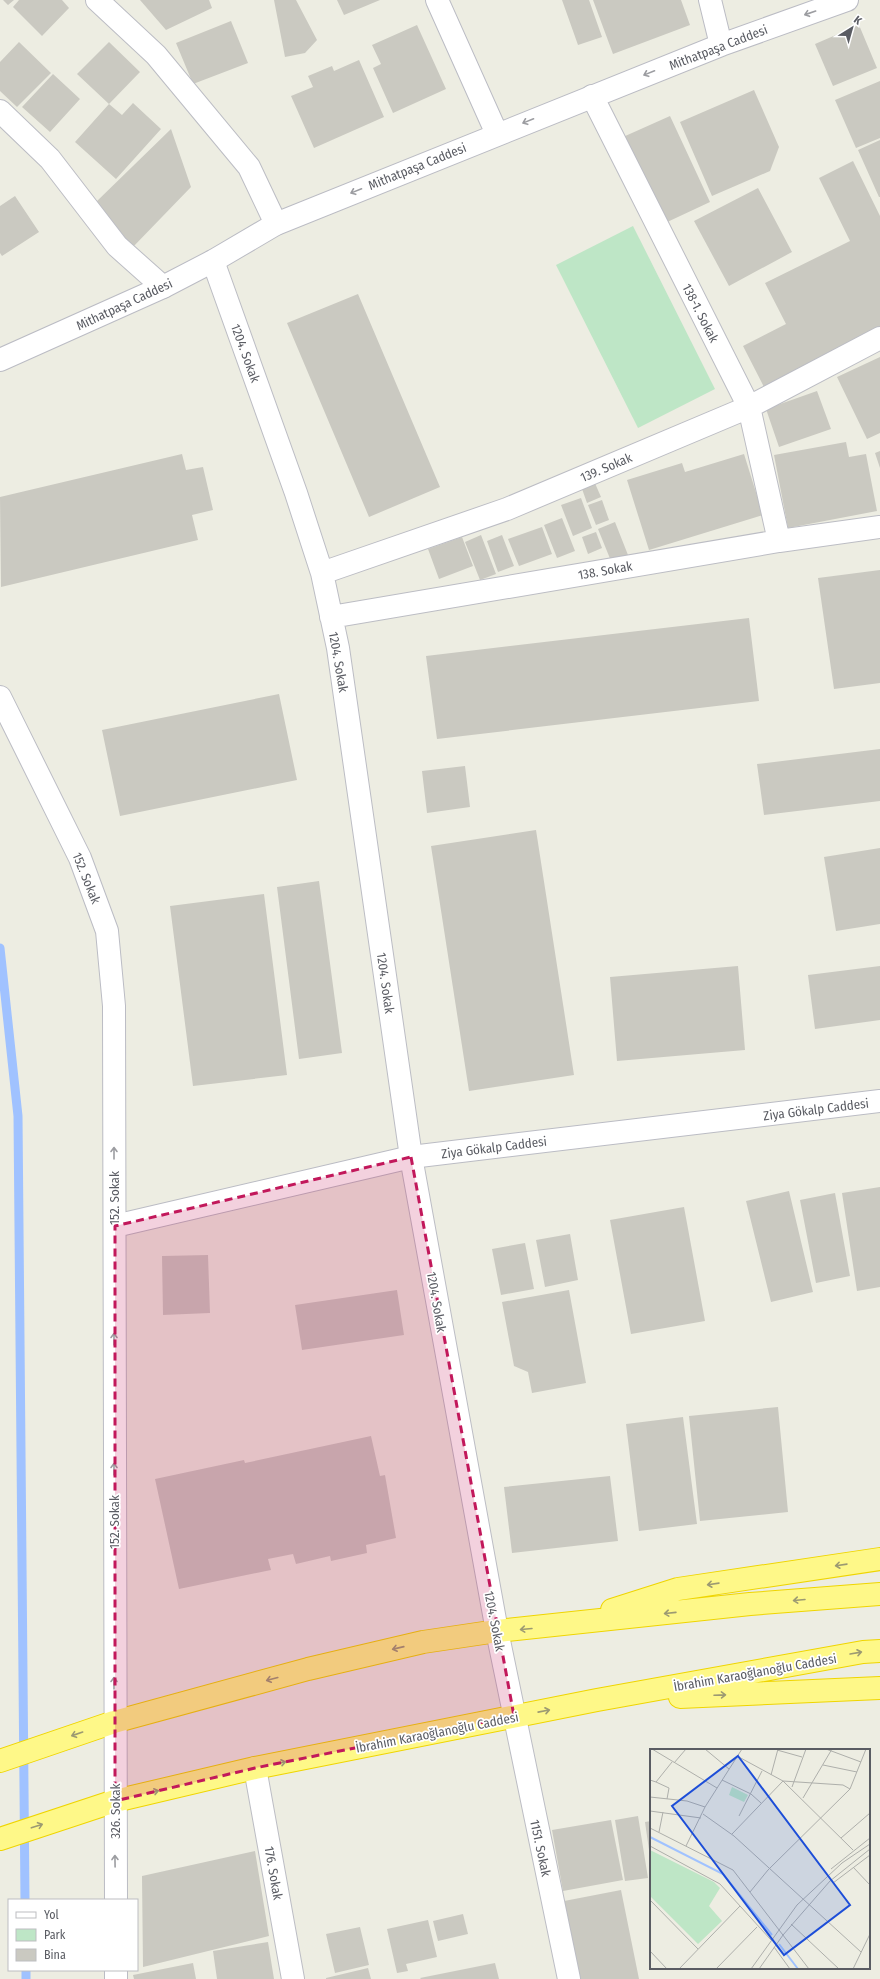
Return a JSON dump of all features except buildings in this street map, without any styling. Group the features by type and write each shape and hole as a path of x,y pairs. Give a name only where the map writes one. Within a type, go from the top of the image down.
{"highway":[{"path":"565,1625 678,1589 880,1559"},
{"path":"0,1761 114,1722 316,1667 423,1642 497,1631 565,1625 750,1604 880,1594"},
{"name":"İbrahim Karaoğlanoğlu Caddesi","path":"0,1839 115,1801 255,1768 597,1700 880,1650"},
{"path":"597,1700 880,1688"}],"street":[{"path":"97,0 156,55 249,167 276,224"},
{"path":"437,0 497,134"},
{"path":"710,0 721,44"},
{"name":"Mithatpaşa Caddesi","path":"0,360 163,287 213,261 276,224 721,44 847,0"},
{"name":"138-1. Sokak","path":"592,96 749,407 778,541"},
{"path":"0,111 50,160 117,246 163,287"},
{"name":"1204. Sokak","path":"213,261 296,493 322,573 338,648 411,1157 497,1631 514,1716"},
{"name":"139. Sokak","path":"322,573 507,509 749,407 880,338"},
{"name":"138. Sokak","path":"331,617 778,541 880,527"},
{"name":"152. Sokak","path":"0,697 80,858 107,930 114,1006 114,1722"},
{"name":"Ziya Gökalp Caddesi","path":"115,1226 411,1157 880,1101"},
{"name":"1151. Sokak","path":"514,1716 569,1979"},
{"name":"326. Sokak","path":"114,1722 116,1899"},
{"name":"176. Sokak","path":"255,1768 293,1979"}],"highlighted area":[{"path":"411,1157 514,1716 255,1768 115,1801 115,1226"}],"green space":[{"path":"633,226 715,389 638,428 556,265"}],"waterway":[{"path":"0,948 18,1116 25,1899"},
{"path":"26,1971 26,1979"}]}
